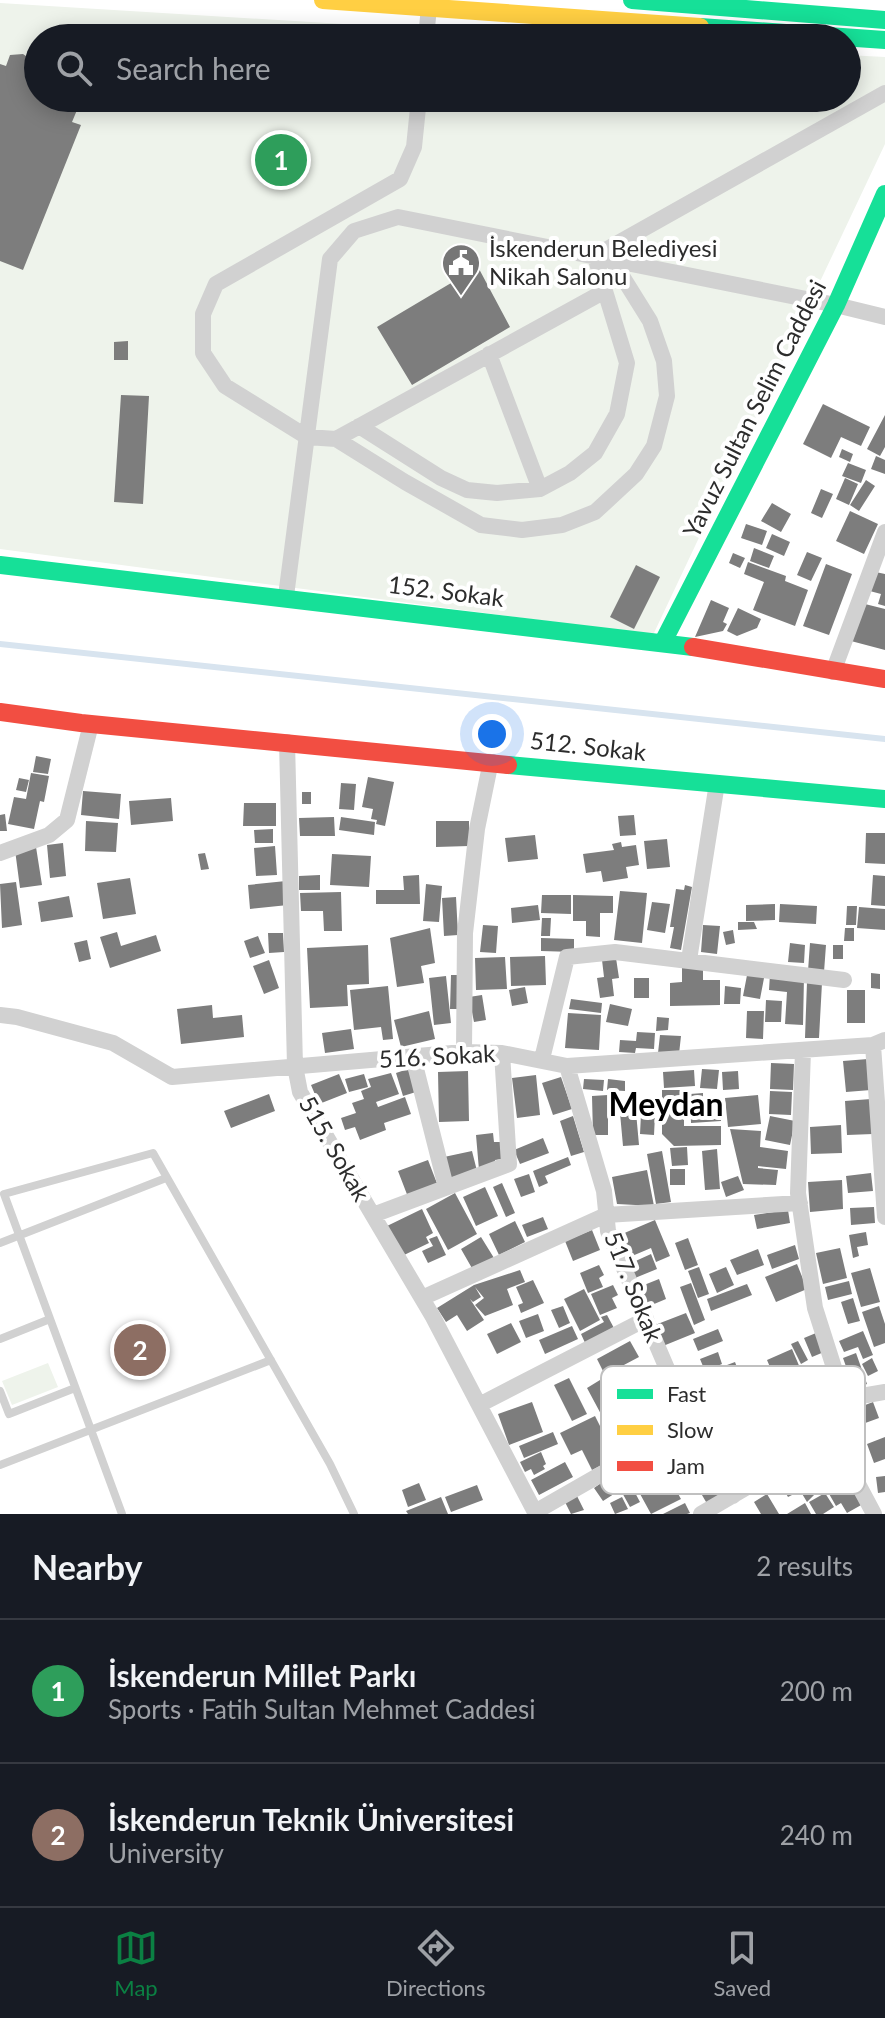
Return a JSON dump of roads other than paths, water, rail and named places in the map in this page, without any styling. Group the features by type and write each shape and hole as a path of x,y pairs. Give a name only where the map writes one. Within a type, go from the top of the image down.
{"street":[{"path":"323,0 422,4 679,24"},
{"path":"632,0 885,20"},
{"path":"422,4 424,24"},
{"path":"861,38 885,40"},
{"path":"861,107 885,93"},
{"path":"418,112 414,147 400,179 216,284 203,314 203,353 225,386 307,437 336,439 481,525 522,530 562,525 595,512 636,474 654,446 667,396 664,361 650,321 603,258"},
{"path":"603,258 853,112"},
{"name":"Yavuz Sultan Selim Caddesi","path":"663,642 836,305 885,194"},
{"path":"286,596 330,259 354,231 398,217 885,317"},
{"path":"359,426 441,478 467,490 497,493 540,489 570,473 595,453 617,414 627,363 605,291 603,258"},
{"path":"336,439 605,291"},
{"path":"489,354 540,489"},
{"path":"833,672 885,532"},
{"name":"152. Sokak","path":"0,565 663,642 885,679"},
{"name":"512. Sokak","path":"0,712 91,724 885,799"},
{"path":"0,853 49,835 67,820 91,724"},
{"name":"515. Sokak","path":"287,742 295,1066 300,1092 422,1298 536,1513"},
{"path":"464,1052 465,933 477,829 491,761"},
{"path":"689,960 717,783"},
{"path":"542,1059 567,957 615,952 844,980"},
{"name":"516. Sokak","path":"0,1015 113,1043 172,1077 464,1052 502,1053 567,1066 879,1043"},
{"path":"879,1043 885,1217"},
{"path":"803,1051 800,1203 815,1308 833,1366"},
{"path":"373,1215 509,1164 502,1053"},
{"path":"413,1057 446,1187"},
{"name":"517. Sokak","path":"567,1066 604,1191 608,1231 666,1366"},
{"path":"422,1298 606,1215 800,1203"},
{"path":"479,1405 646,1319"},
{"path":"865,1395 885,1392"},
{"path":"536,1513 601,1475"},
{"path":"707,1513 736,1494"},
{"path":"863,1494 874,1514"}],"lane":[{"path":"122,1514 4,1194 153,1153 330,1464 354,1514"},
{"path":"0,1243 166,1178"},
{"path":"0,1339 50,1319"},
{"path":"0,1465 271,1360"},
{"path":"0,1391 9,1414 75,1388"}],"waterway":[{"path":"0,644 885,739"}],"place":[{"name":"İskenderun Millet Parkı","path":"281,160"},
{"name":"İskenderun Belediyesi Nikah Salonu","path":"461,297"},
{"name":"İskenderun Teknik Üniversitesi","path":"140,1350"}],"district":[{"name":"Meydan","path":"666,1105"}]}
